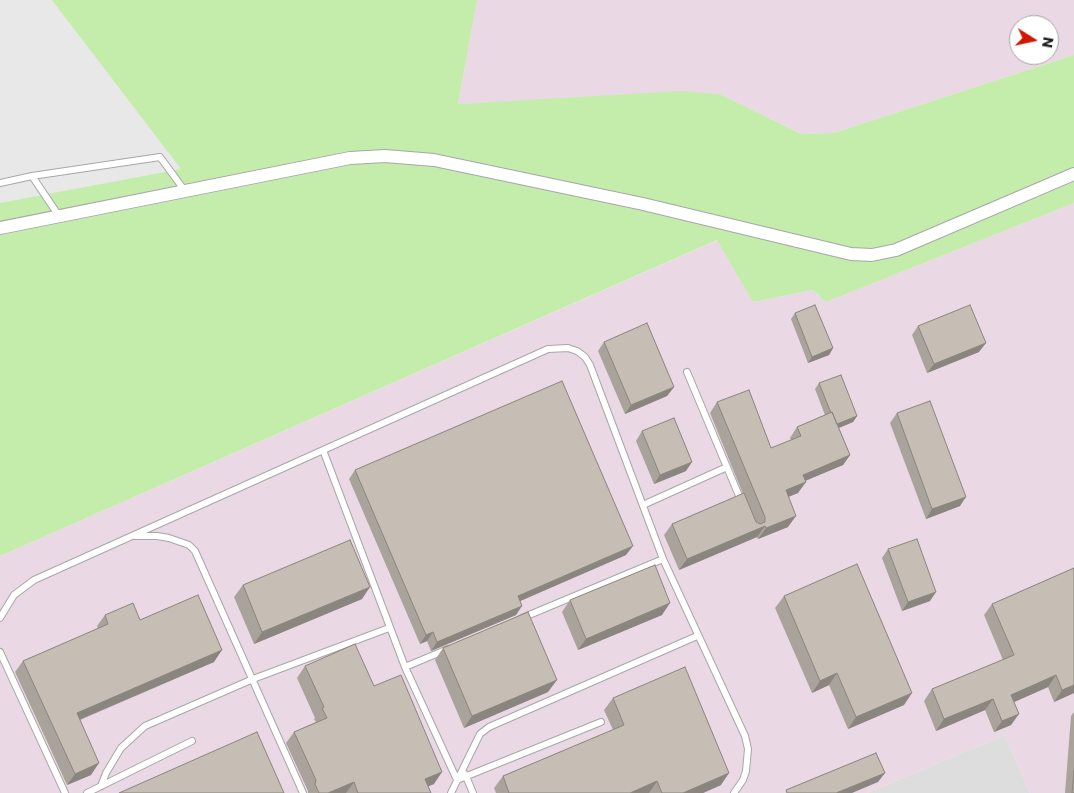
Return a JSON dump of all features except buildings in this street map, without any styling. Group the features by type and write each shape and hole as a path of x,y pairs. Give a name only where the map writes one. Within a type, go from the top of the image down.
{"street":[{"path":"0,228 350,158 385,156 434,160 643,204 851,254 872,256 896,250 1074,174"}],"lane":[{"path":"0,182 160,157 185,191"},
{"path":"32,176 59,216"},
{"path":"0,618 14,595 34,580 548,349 568,348 577,351 585,357 590,365 663,559 745,736 748,749 746,772 734,793"},
{"path":"687,372 745,512"},
{"path":"323,450 389,628 457,780"},
{"path":"643,505 727,467"},
{"path":"131,536 169,538 190,545 195,551 303,793"},
{"path":"512,622 663,559"},
{"path":"101,786 106,773 121,748 145,726 253,679 389,628"},
{"path":"451,793 480,734 489,727 698,636"},
{"path":"405,667 458,645"},
{"path":"0,652 66,793"},
{"path":"457,780 601,722"},
{"path":"86,793 192,741"},
{"path":"463,770 473,793"}],"shaded area":[{"path":"0,0 52,0 181,169 0,203"},
{"path":"477,0 1074,0 1074,55 1059,60 1059,15 1009,15 1009,65 1043,65 834,133 801,134 720,94 458,104"},
{"path":"1074,203 1074,793 1030,793 1005,735 867,793 0,793 0,556 718,240 753,302 813,290 826,302"},
{"path":"1005,735 1030,793 867,793"}],"green space":[{"path":"0,0 477,0 458,104 681,91 720,94 801,134 834,133 1043,65 1059,65 1059,60 1074,55 1074,203 826,302 813,290 753,302 717,240 0,556"}]}
